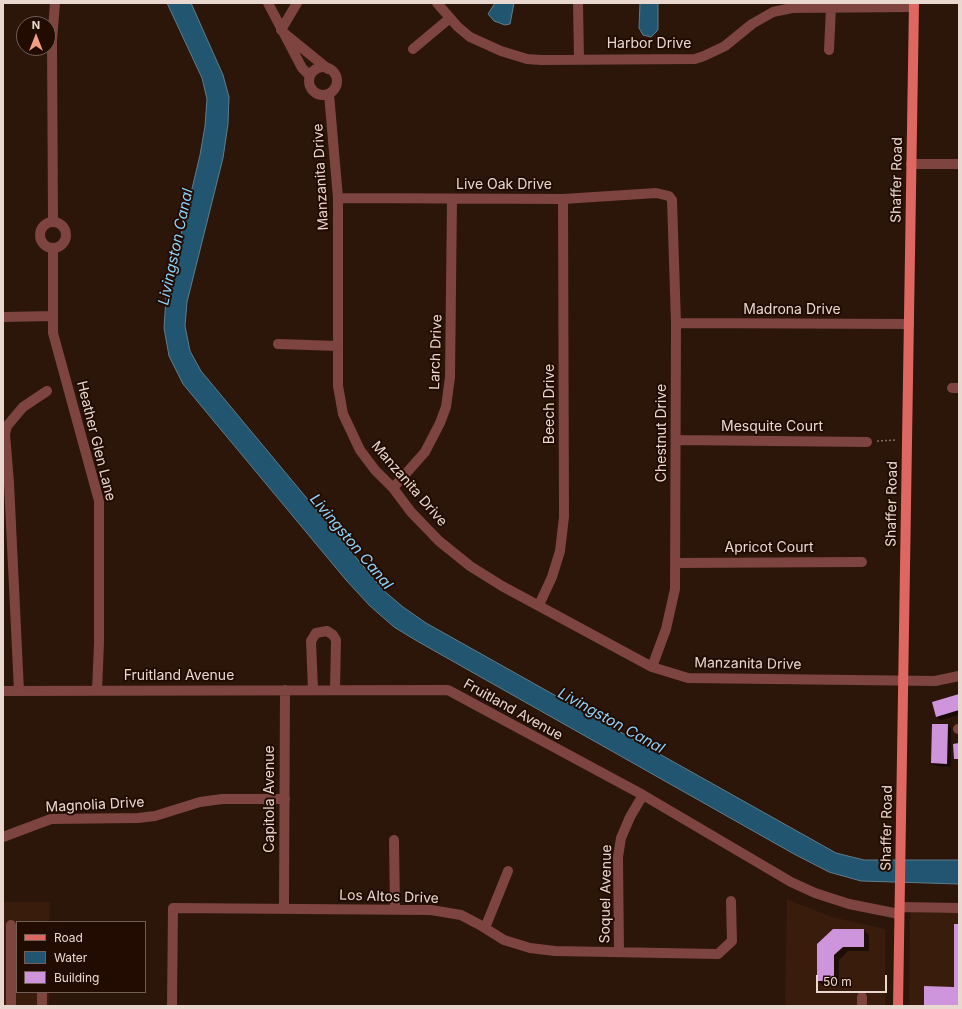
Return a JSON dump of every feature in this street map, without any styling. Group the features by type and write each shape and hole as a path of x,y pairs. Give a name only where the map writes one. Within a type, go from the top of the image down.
{"main road":[{"name":"Shaffer Road","path":"898,1006 914,5"}],"street":[{"path":"53,222 52,42 55,3"},
{"path":"268,3 281,30 302,68 310,76 310,86 315,92 322,95 329,94 335,87 337,79 332,71 281,30"},
{"path":"281,30 297,3"},
{"name":"Harbor Drive","path":"437,3 470,37 501,51 527,59 541,60 578,58 695,58 704,56 725,46 752,24 773,12 792,8 914,5"},
{"path":"578,3 578,58"},
{"path":"829,50 831,7"},
{"path":"413,49 450,18"},
{"path":"310,76 320,68 328,69"},
{"name":"Manzanita Drive","path":"329,94 338,198 338,386 344,414 360,450 375,470 425,527 470,566 502,586 652,666 688,678 935,681 959,676"},
{"path":"911,164 959,164"},
{"name":"Live Oak Drive","path":"338,198 563,199 656,193 670,196"},
{"name":"Chestnut Drive","path":"652,666 672,609 675,589 676,563 676,323 673,203 670,196"},
{"name":"Larch Drive","path":"392,488 425,452 440,423 446,407 450,378 452,199"},
{"name":"Beech Drive","path":"539,605 552,577 560,551 564,517 563,199"},
{"path":"53,222 63,226 66,232 65,240 62,245 53,248 43,243 41,234 45,225 53,222"},
{"name":"Heather Glen Lane","path":"53,248 53,333 99,501 99,642 97,691"},
{"path":"3,317 53,316"},
{"name":"Madrona Drive","path":"676,323 909,324"},
{"path":"278,344 338,346"},
{"path":"19,691 6,480 5,434 6,426 23,408 47,391"},
{"name":"Mesquite Court","path":"676,440 867,442"},
{"name":"Apricot Court","path":"676,563 862,562"},
{"path":"313,690 311,641 316,633 327,631 333,635 336,640 335,690"},
{"name":"Capitola Avenue","path":"284,909 285,690"},
{"name":"Fruitland Avenue","path":"3,691 448,690 643,795 792,882 815,893 849,904 900,910 959,908"},
{"name":"Soquel Avenue","path":"619,951 618,857 620,844 630,817 643,795"},
{"name":"Magnolia Drive","path":"3,837 51,819 138,818 155,816 200,802 222,799 284,799"},
{"path":"394,840 395,909"},
{"path":"485,928 508,871"},
{"name":"Los Altos Drive","path":"172,1006 173,908 431,910 461,915 504,940 530,948 555,951 718,954 732,941 732,901"},
{"path":"10,925 11,1006"},
{"path":"42,993 42,1006"}],"path":[{"path":"867,442 907,440"}],"shaded area":[{"path":"787,899 832,917 885,929 885,1006 608,1006 785,1005"},
{"path":"3,902 50,902 49,921 16,921 16,993 49,993 49,1006 3,1006"},
{"path":"910,903 959,904 959,1006 909,1006"}],"water":[{"path":"167,3 191,3 223,75 229,97 228,124 223,158 187,302 185,326 190,351 201,371 383,590 403,607 426,623 836,853 864,860 959,860 959,884 861,881 829,872 794,854 417,641 394,627 370,606 346,580 183,384 169,356 164,328 166,298 200,155 205,126 207,99 202,78"},
{"path":"495,3 514,3 510,24 505,25 494,21 488,14"},
{"path":"640,3 658,3 658,30 651,37 643,35 639,28"}],"building":[{"path":"959,694 959,710 936,717 932,702"},
{"path":"932,724 948,724 947,764 931,763"},
{"path":"959,743 959,759 954,759 953,744"},
{"path":"954,924 959,924 959,1006 924,1006 924,986 954,987"},
{"path":"833,929 864,929 864,947 843,947 834,955 834,981 817,981 817,944"}],"water label":[{"name":"Livingston Canal","path":"176,247"},
{"name":"Livingston Canal","path":"351,542"},
{"name":"Livingston Canal","path":"611,721"}]}
